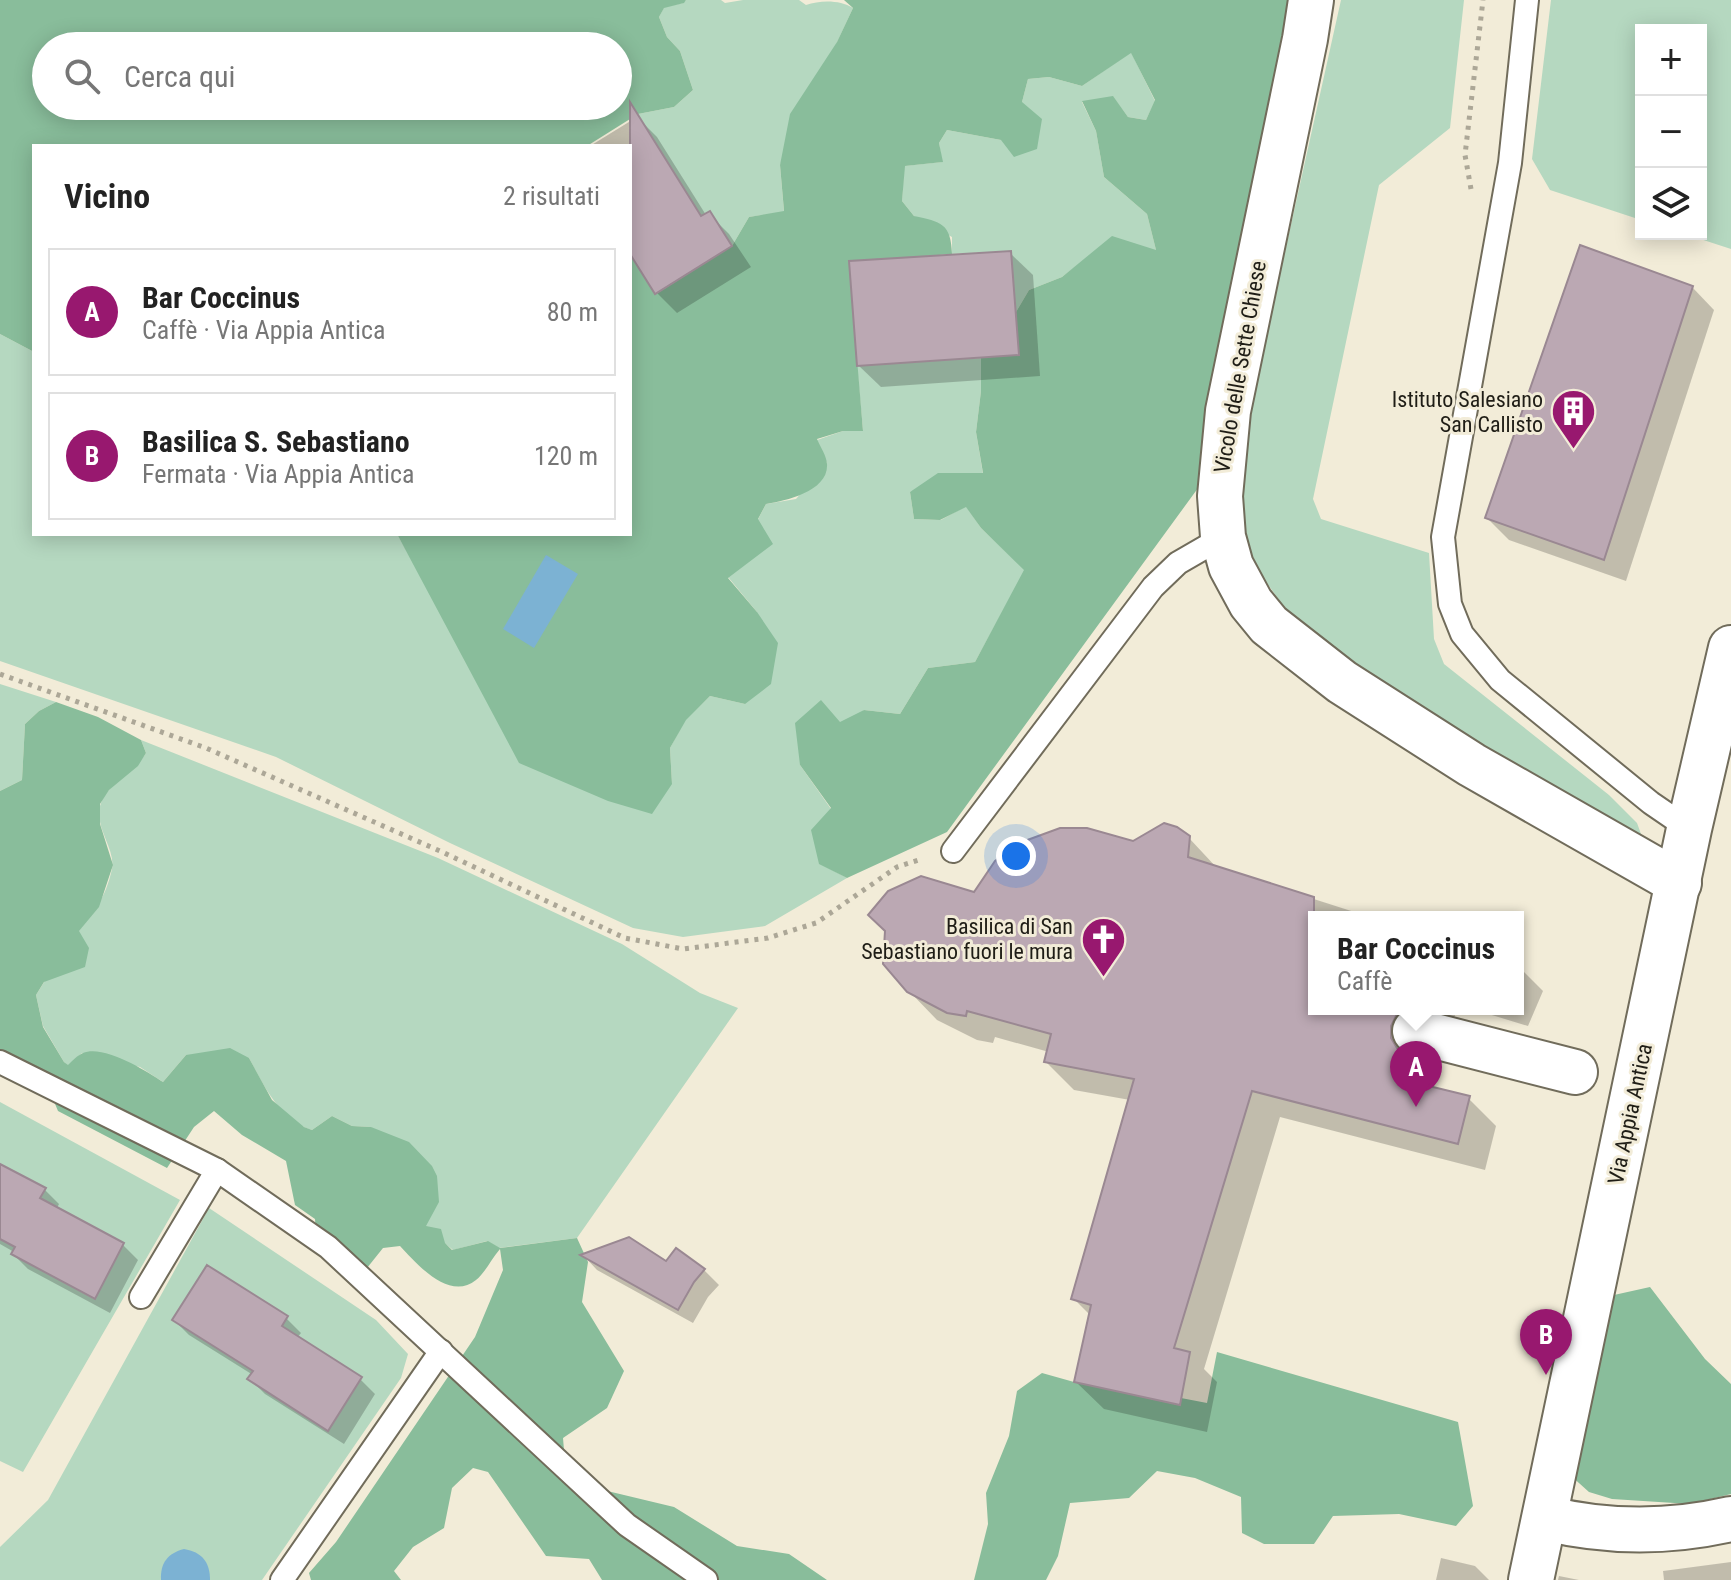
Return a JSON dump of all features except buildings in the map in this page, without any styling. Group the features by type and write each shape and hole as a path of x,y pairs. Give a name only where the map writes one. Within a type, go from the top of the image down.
{"main road":[{"name":"Vicolo delle Sette Chiese","path":"1311,0 1233,384 1220,479 1223,537 1231,566 1251,603 1269,625 1299,650 1428,738 1679,883"},
{"name":"Via Appia Antica","path":"1531,1580 1689,829 1731,648"},
{"path":"1415,1031 1575,1072"},
{"path":"1545,1518 1626,1530 1683,1528 1731,1519"}],"lane":[{"path":"1527,0 1510,163 1443,537 1446,582 1454,617 1472,648 1507,687 1651,803 1689,829"},
{"path":"953,851 1153,587 1178,563 1223,537"},
{"path":"0,1062 217,1170 328,1247 627,1525 706,1580"},
{"path":"141,1297 217,1170"},
{"path":"282,1580 441,1351"}],"path":[{"path":"1483,0 1465,155 1474,197 1498,231"},
{"path":"0,674 206,748 440,851 625,938 683,949 768,938 816,923 897,867 953,851"}],"green space":[{"path":"0,0 686,0 664,8 659,17 667,37 680,51 693,90 674,107 632,118 632,32 32,32 32,120 628,120 590,144 32,144 32,351 0,334"},
{"path":"686,0 721,0 725,3 799,0 806,5 830,2 853,8 780,165 784,212 749,217 732,246 710,211 701,216 638,114 674,107 693,90 680,51 667,37 659,17 664,7"},
{"path":"844,0 1298,0 1291,43 1206,407 1201,484 947,832 847,878 819,864 811,830 831,808 800,765 795,723 821,700 840,722 864,710 900,714 928,668 975,662 1024,570 981,528 966,507 940,520 914,519 910,492 938,473 983,473 976,432 981,358 1019,354 1016,312 1029,290 1062,277 1112,236 1156,250 1147,214 1104,177 1096,131 1082,101 1113,96 1128,117 1146,120 1155,100 1131,53 1082,86 1049,77 1028,79 1022,102 1042,119 1037,149 1014,157 1001,140 947,130 939,143 943,162 905,166 902,201 914,216 938,222 947,230 952,254 849,262 863,431 843,431 817,439 827,464 821,481 805,493 766,504 758,519 773,544 728,578 778,643 771,684 745,704 710,696 686,720 670,748 672,784 652,814 608,801 519,763 398,536 632,536 632,257 656,294 732,246 749,217 784,211 780,165 790,114 837,42 853,8"},
{"path":"1341,0 1464,0 1450,128 1379,185 1313,499 1321,519 1429,553 1434,639 1444,664 1609,795 1637,823 1645,845 1416,706 1316,639 1286,610 1262,576 1245,539 1238,501 1256,382"},
{"path":"1551,0 1731,0 1731,249 1703,240 1707,240 1707,24 1635,24 1635,218 1550,190 1532,159"},
{"path":"1131,52 1155,101 1146,120 1128,117 1113,97 1082,102 1096,131 1104,177 1147,214 1156,250 1084,260 1062,277 1029,290 1016,312 1011,251 952,254 952,237 914,216 902,201 904,166 942,162 939,143 947,130 1001,140 1022,102 1028,79 1049,77 1082,86"},
{"path":"0,334 32,351 32,536 398,536 447,623 672,784 670,748 685,720 710,696 745,704 757,612 728,577 766,504 796,499 827,463 817,440 843,431 863,430 857,366 981,358 976,432 983,474 910,492 914,519 941,520 966,506 981,528 1025,570 975,662 928,668 900,714 864,710 800,765 831,809 819,863 847,878 765,926 683,937 633,928 276,757 0,661"},
{"path":"0,684 56,702 39,711 25,724 22,780 0,791"},
{"path":"56,702 98,717 141,740 146,753 138,766 109,790 100,804 100,824 113,865 99,907 79,931 89,948 85,967 44,982 36,995 43,1027 64,1062 68,1065 83,1053 102,1052 124,1060 163,1082 186,1055 230,1048 249,1058 272,1100 304,1127 312,1130 332,1116 352,1126 371,1127 409,1142 432,1166 437,1176 439,1202 426,1226 441,1229 445,1243 452,1250 488,1241 500,1248 577,1238 588,1262 582,1302 624,1371 607,1408 563,1438 565,1462 599,1489 674,1507 737,1546 789,1554 827,1580 602,1580 589,1559 546,1556 488,1472 473,1468 452,1488 444,1528 413,1547 394,1571 401,1580 311,1580 309,1573 336,1542 475,1337 503,1270 500,1249 479,1277 466,1286 455,1286 434,1278 400,1246 383,1248 367,1268 317,1247 315,1219 295,1205 286,1161 242,1135 214,1111 194,1127 167,1168 58,1111 43,1075 0,1068 0,791 22,780 25,724 39,711"},
{"path":"141,740 438,858 622,944 700,993 738,1008 577,1238 499,1248 487,1241 453,1250 425,1227 371,1127 352,1126 332,1116 312,1130 301,1125 274,1101 249,1058 186,1055 163,1082 140,1067 82,1053 68,1066 64,1062 43,1026 36,995 99,904 106,889 112,861 99,811 109,789 146,753"},
{"path":"0,1102 180,1200 23,1472 0,1461 0,1239 15,1247 11,1254 94,1299 124,1244 40,1199 45,1188 0,1164"},
{"path":"209,1208 376,1320 408,1354 401,1378 262,1580 0,1580 0,1547 48,1500","holes":["207,1265 287,1316 282,1326 362,1378 328,1430 248,1380 253,1371 172,1320"]},
{"path":"1650,1287 1705,1359 1731,1384 1731,1494 1690,1504 1612,1499 1589,1492 1560,1466 1605,1297"},
{"path":"1217,1352 1458,1422 1473,1506 1456,1526 1399,1514 1333,1516 1314,1544 1264,1544 1242,1533 1241,1497 1195,1478 1157,1471 1129,1498 1070,1503 1058,1556 1046,1580 974,1580 988,1524 986,1493 1009,1436 1017,1391 1042,1373 1178,1405 1181,1398 1207,1403"}],"water":[{"path":"546,555 578,574 534,648 503,629"},
{"path":"184,1549 204,1559 210,1580 161,1580 166,1560"}],"place":[{"name":"Istituto Salesiano San Callisto","path":"1574,451"},
{"name":"Basilica di San Sebastiano fuori le mura","path":"1104,978"},
{"name":"Bar Coccinus","path":"1416,1107"},
{"name":"Basilica S. Sebastiano","path":"1546,1375"}]}
